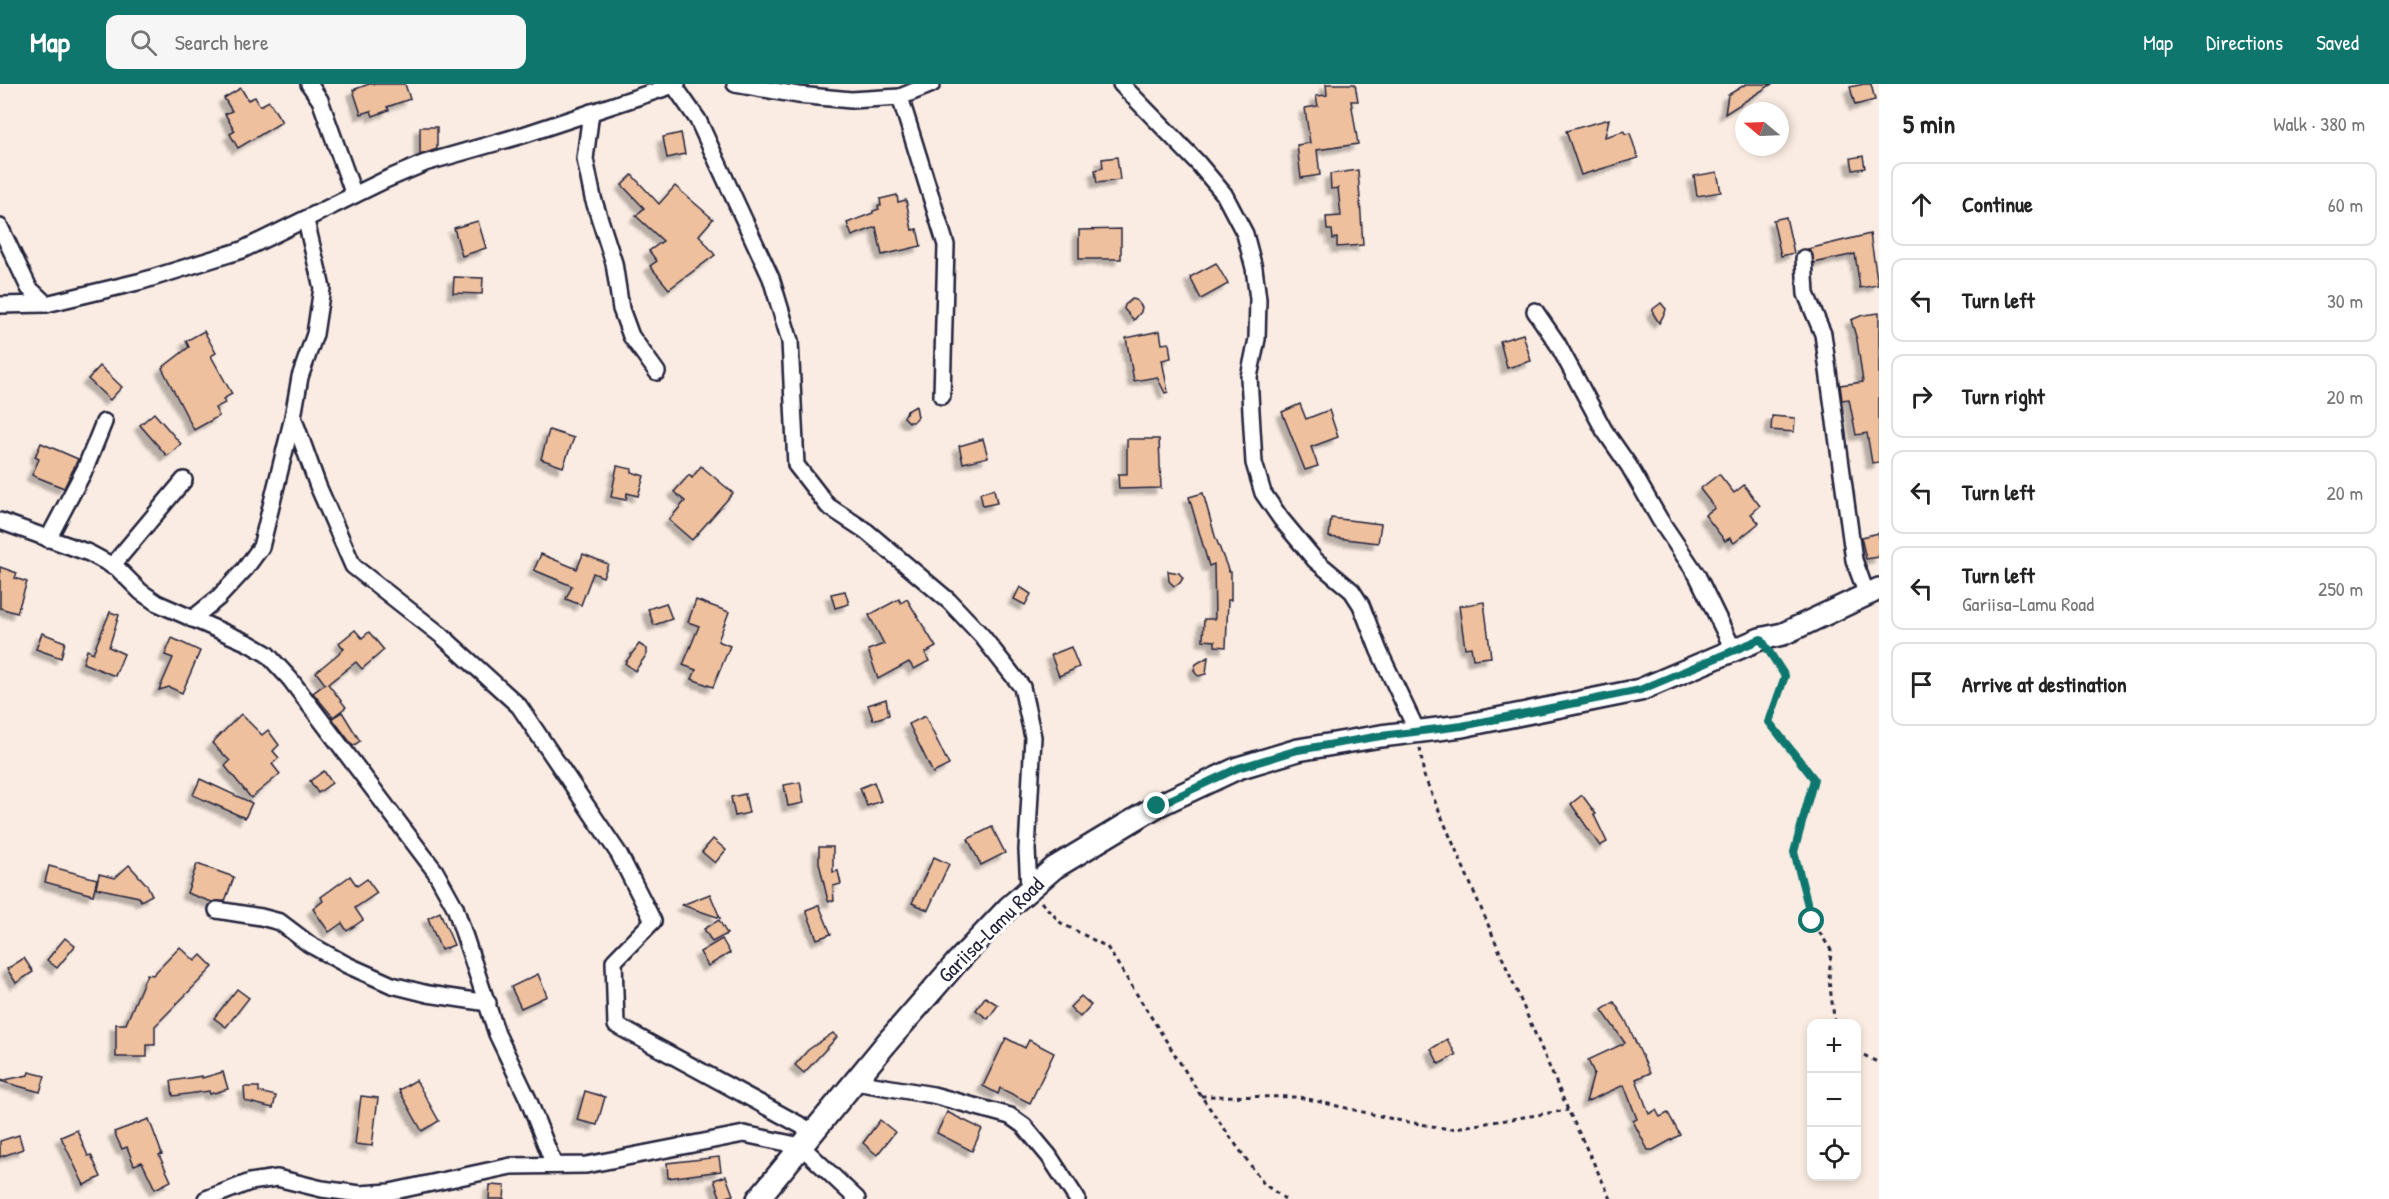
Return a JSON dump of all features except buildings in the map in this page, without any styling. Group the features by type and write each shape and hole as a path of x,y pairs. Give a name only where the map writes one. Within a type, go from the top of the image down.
{"street":[{"path":"309,84 320,100 354,195"},
{"path":"0,305 46,304 142,281 242,250 425,163 523,135 675,84 698,120 771,278 790,341 796,465 828,506 866,531 949,601 982,636 1022,687 1033,737 1027,850 1029,888"},
{"path":"735,84 798,95 850,100 900,97 932,84"},
{"path":"1121,84 1197,162 1224,195 1245,234 1254,268 1258,299 1257,339 1249,377 1254,463 1263,493 1281,519 1316,560 1352,591 1361,605 1378,651 1417,731"},
{"path":"900,97 946,245 942,396"},
{"path":"591,112 585,159 593,198 614,263 621,309 631,336 657,372"},
{"path":"192,619 218,598 261,548 293,417 300,377 315,334 322,288 306,221"},
{"path":"0,227 29,288 46,304"},
{"path":"1804,258 1806,294 1823,334 1854,560 1873,592"},
{"path":"1535,311 1557,343 1604,430 1629,466 1660,520 1696,575 1734,651"},
{"path":"293,417 318,486 353,566 442,636 519,706 619,854 653,921 614,961 616,1025 807,1139 856,1199"},
{"path":"48,539 85,469 104,422"},
{"path":"112,566 121,552 184,480"},
{"path":"0,521 89,553 112,566 157,603 248,643 267,654 290,679 435,871 455,907 497,1034 528,1099 554,1166"},
{"name":"Gariisa-Lamu Road","path":"758,1199 957,962 1029,888 1054,868 1137,818 1238,768 1298,750 1462,726 1640,690 1761,639 1783,634 1873,592"},
{"path":"217,910 261,916 280,922 309,944 347,965 392,985 428,994 488,1003"},
{"path":"855,1082 933,1095 1010,1116 1024,1126 1048,1155 1077,1199"},
{"path":"206,1199 250,1182 277,1178 322,1189 360,1194 390,1192 512,1166 586,1165 744,1134 807,1139"}],"path":[{"path":"1761,639 1785,676 1769,722 1814,779 1794,852 1812,921 1831,950 1829,980 1834,1019"},
{"path":"1417,731 1424,776 1568,1110 1611,1199"},
{"path":"1029,888 1061,923 1107,947 1201,1096 1264,1184 1285,1199"},
{"path":"1861,1053 1879,1063"},
{"path":"1201,1096 1299,1097 1397,1120 1449,1129 1568,1110"}],"route":[{"path":"1157,806 1238,768 1298,750 1381,736 1462,726 1640,690 1761,639 1785,676 1769,722 1814,779 1794,852 1812,921"}]}
